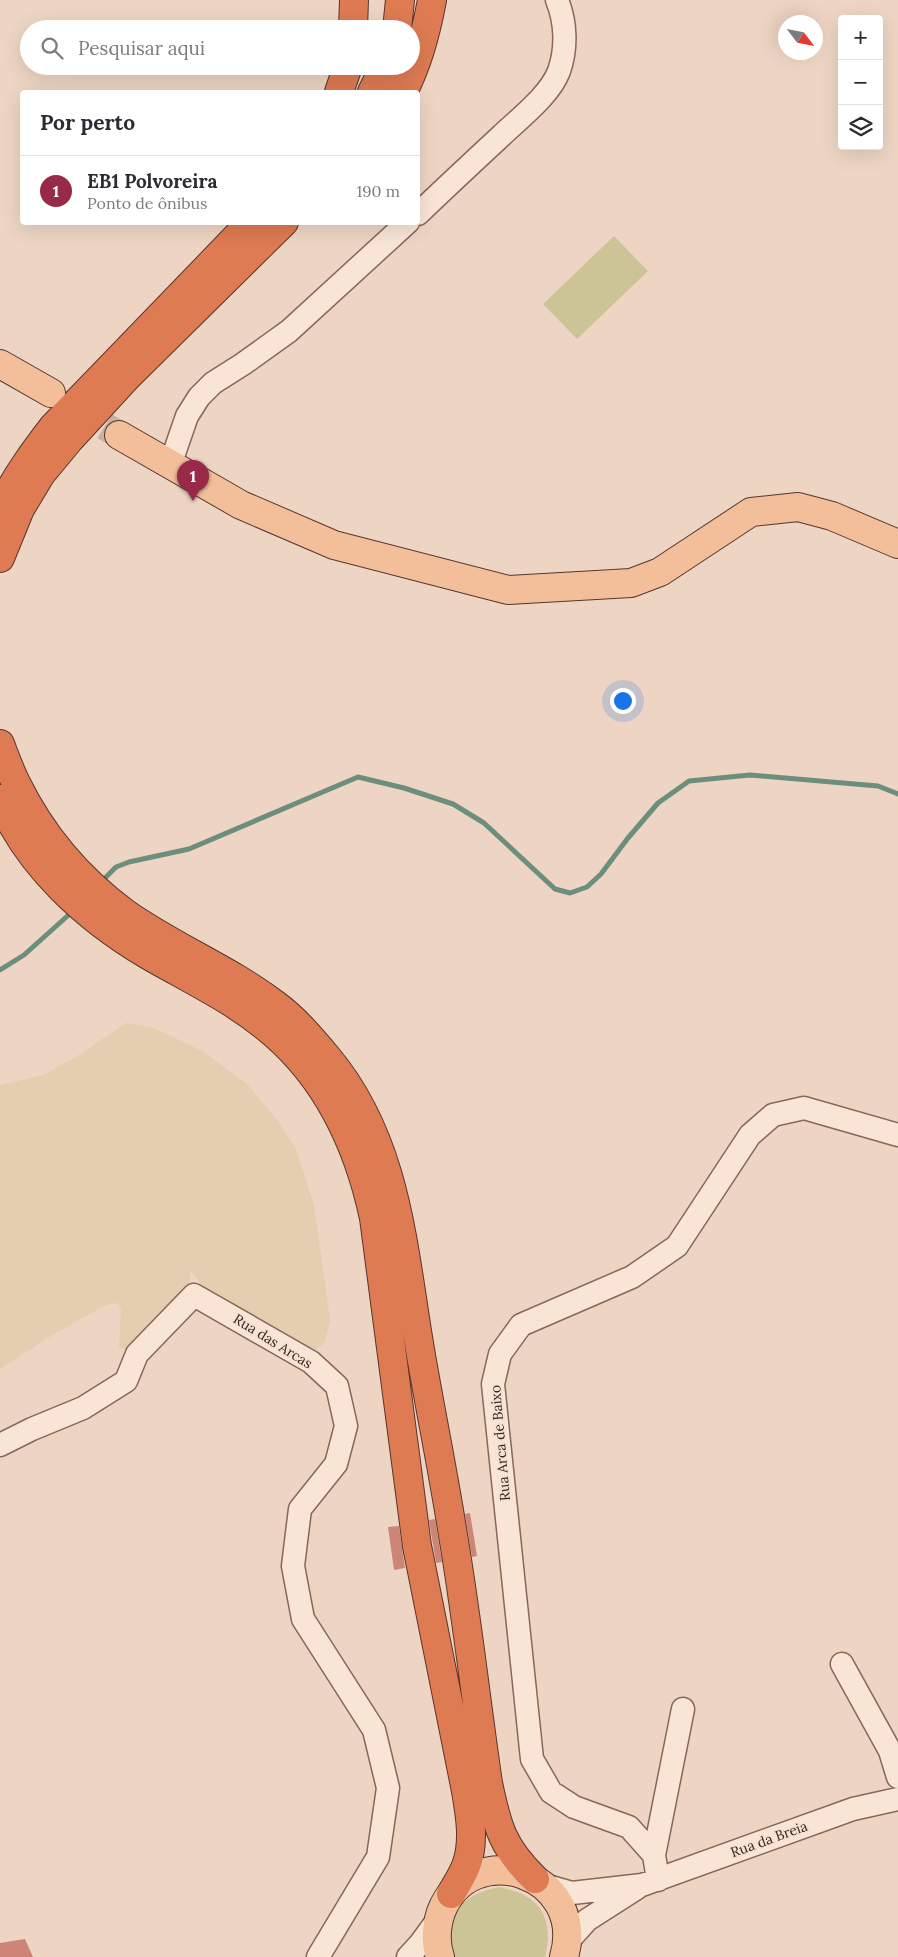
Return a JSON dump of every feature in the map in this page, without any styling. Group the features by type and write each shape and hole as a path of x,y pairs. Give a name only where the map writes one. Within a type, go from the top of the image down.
{"highway":[{"path":"353,20 354,0"},
{"path":"397,20 400,0"},
{"path":"415,20 419,0"},
{"path":"420,53 425,39 432,0"},
{"path":"341,90 345,75"},
{"path":"373,90 380,75"},
{"path":"393,90 399,75"},
{"path":"404,90 412,75"},
{"path":"0,509 9,489 27,461 53,427 247,225"},
{"path":"186,289 258,225"},
{"path":"0,558 20,508 41,474 70,439 127,377 281,225"},
{"path":"0,744 16,783 30,808 51,840 73,867 99,892 127,914 247,984 278,1006 328,1058 348,1086 365,1116 391,1181 399,1217 418,1342 453,1537 488,1783 495,1818 506,1843 518,1862 539,1882"},
{"path":"0,799 19,835 41,864 64,891 90,915 118,937 215,992 245,1011 274,1033 298,1058 320,1087 339,1117 355,1150 374,1218 417,1546 466,1791 470,1820 471,1843 466,1865 451,1894"}],"main road":[{"path":"0,364 51,393"},
{"path":"119,435 241,505 334,545 508,590 631,583 660,572 751,512 798,507 832,516 898,544"},
{"path":"440,1957 436,1934 439,1918 451,1894 462,1884 476,1876 490,1871 505,1870 520,1873 539,1882 553,1894 565,1916 566,1949"}],"street":[{"path":"420,212 549,88 559,72 564,50 563,12 557,0"},
{"path":"170,465 187,416 199,397 213,382 243,364 289,331 405,225"},
{"name":"Rua Arca de Baixo","path":"654,1855 629,1827 574,1807 551,1792 532,1758 493,1384 500,1354 521,1325 632,1277 677,1246 750,1135 773,1115 804,1108 898,1135"},
{"name":"Rua das Arcas","path":"0,1445 32,1429 83,1408 126,1381 137,1354 194,1295 311,1362 337,1386 346,1426 336,1464 300,1509 293,1566 303,1620 374,1730 388,1788 378,1857 318,1957"},
{"path":"842,1664 890,1751 898,1777"},
{"path":"650,1882 683,1709"},
{"name":"Rua da Breia","path":"566,1949 587,1920 650,1882 853,1809 898,1799"},
{"name":"Rua da Breia","path":"539,1882 572,1893 650,1882"},
{"path":"408,1957 439,1918"}],"shaded area":[{"path":"614,236 648,271 577,339 543,304"},
{"path":"126,1023 152,1027 204,1052 247,1084 276,1118 296,1149 314,1205 330,1320 325,1342 314,1352 205,1289 190,1270 190,1285 137,1354 119,1347 121,1310 118,1303 106,1305 51,1336 0,1369 0,1085 43,1075 76,1057"},
{"path":"499,1887 524,1895 541,1910 548,1930 545,1957 452,1957 450,1931 452,1920 457,1910 474,1895"}],"building":[{"path":"470,1513 477,1556 472,1557 465,1514"},
{"path":"435,1519 442,1562 436,1563 429,1520"},
{"path":"399,1526 405,1568 394,1570 388,1527"},
{"path":"25,1939 33,1957 0,1957 0,1943"}],"waterway":[{"path":"100,883 116,867 129,862 189,849 358,777 404,788 453,804 484,823 555,889 570,893 587,887 601,874 658,803 689,781 750,775 878,786 898,794"},
{"path":"0,970 24,955 73,911"}],"tunnel":[{"path":"69,404 119,435"}],"place":[{"name":"EB1 Polvoreira","path":"193,501"}]}
